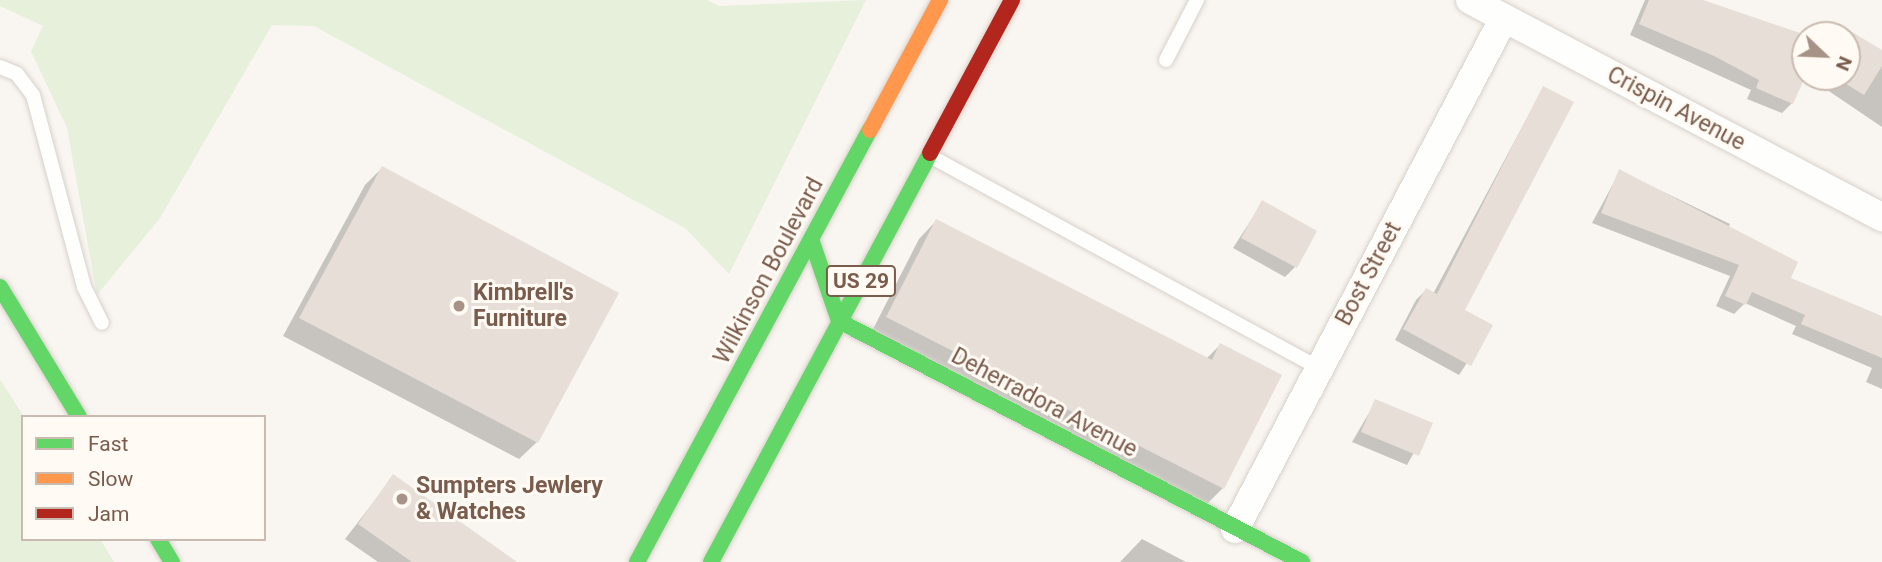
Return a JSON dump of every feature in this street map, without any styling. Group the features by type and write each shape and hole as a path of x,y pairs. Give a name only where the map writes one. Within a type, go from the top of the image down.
{"main road":[{"name":"Wilkinson Boulevard","path":"637,562 812,242 940,0"},
{"name":"US 29","path":"711,562 1012,0"},
{"path":"812,242 839,321"},
{"path":"0,287 78,415"},
{"name":"Deherradora Avenue","path":"839,321 1302,562"},
{"path":"159,541 172,562"}],"street":[{"name":"Crispin Avenue","path":"1470,0 1882,217"},
{"name":"Bost Street","path":"1235,529 1504,18"}],"lane":[{"path":"1166,60 1197,0"},
{"path":"0,67 17,74 33,95 84,287 102,323"},
{"path":"928,155 1320,368"}],"green space":[{"path":"0,0 707,0 719,6 866,0 729,274 685,228 314,26 272,25 160,218 97,295 67,128 31,51 43,26 0,6"},
{"path":"0,379 23,415 21,541 101,541 114,562 0,562"}],"building":[{"path":"1649,0 1703,0 1791,30 1791,91 1799,91 1793,104 1756,88 1759,80 1714,56 1639,24"},
{"path":"1861,37 1882,50 1882,66 1864,95 1858,91 1861,91"},
{"path":"1543,86 1574,102 1465,310 1493,325 1471,366 1403,329 1426,288 1437,294"},
{"name":"Kimbrell's Furniture","path":"382,166 619,293 538,443 299,318"},
{"path":"1619,169 1798,262 1791,278 1882,316 1882,358 1801,324 1805,315 1752,292 1746,305 1725,296 1739,265 1601,213"},
{"path":"1262,200 1317,231 1297,268 1241,238"},
{"path":"936,219 1212,360 1220,343 1282,375 1224,489 886,317"},
{"path":"1375,399 1433,423 1419,456 1361,432"},
{"name":"Sumpters Jewlery & Watches","path":"393,474 517,562 412,562 358,524"}],"traffic: fast":[{"path":"637,562 870,130"},
{"path":"711,562 930,153"},
{"path":"812,242 839,321 1302,562"},
{"path":"0,287 78,415"},
{"path":"159,541 172,562"}],"traffic: slow":[{"path":"870,130 940,0"}],"traffic: jam":[{"path":"930,153 1012,0"}],"place":[{"name":"Kimbrell's Furniture","path":"459,306"},
{"name":"Sumpters Jewlery & Watches","path":"402,499"}]}
